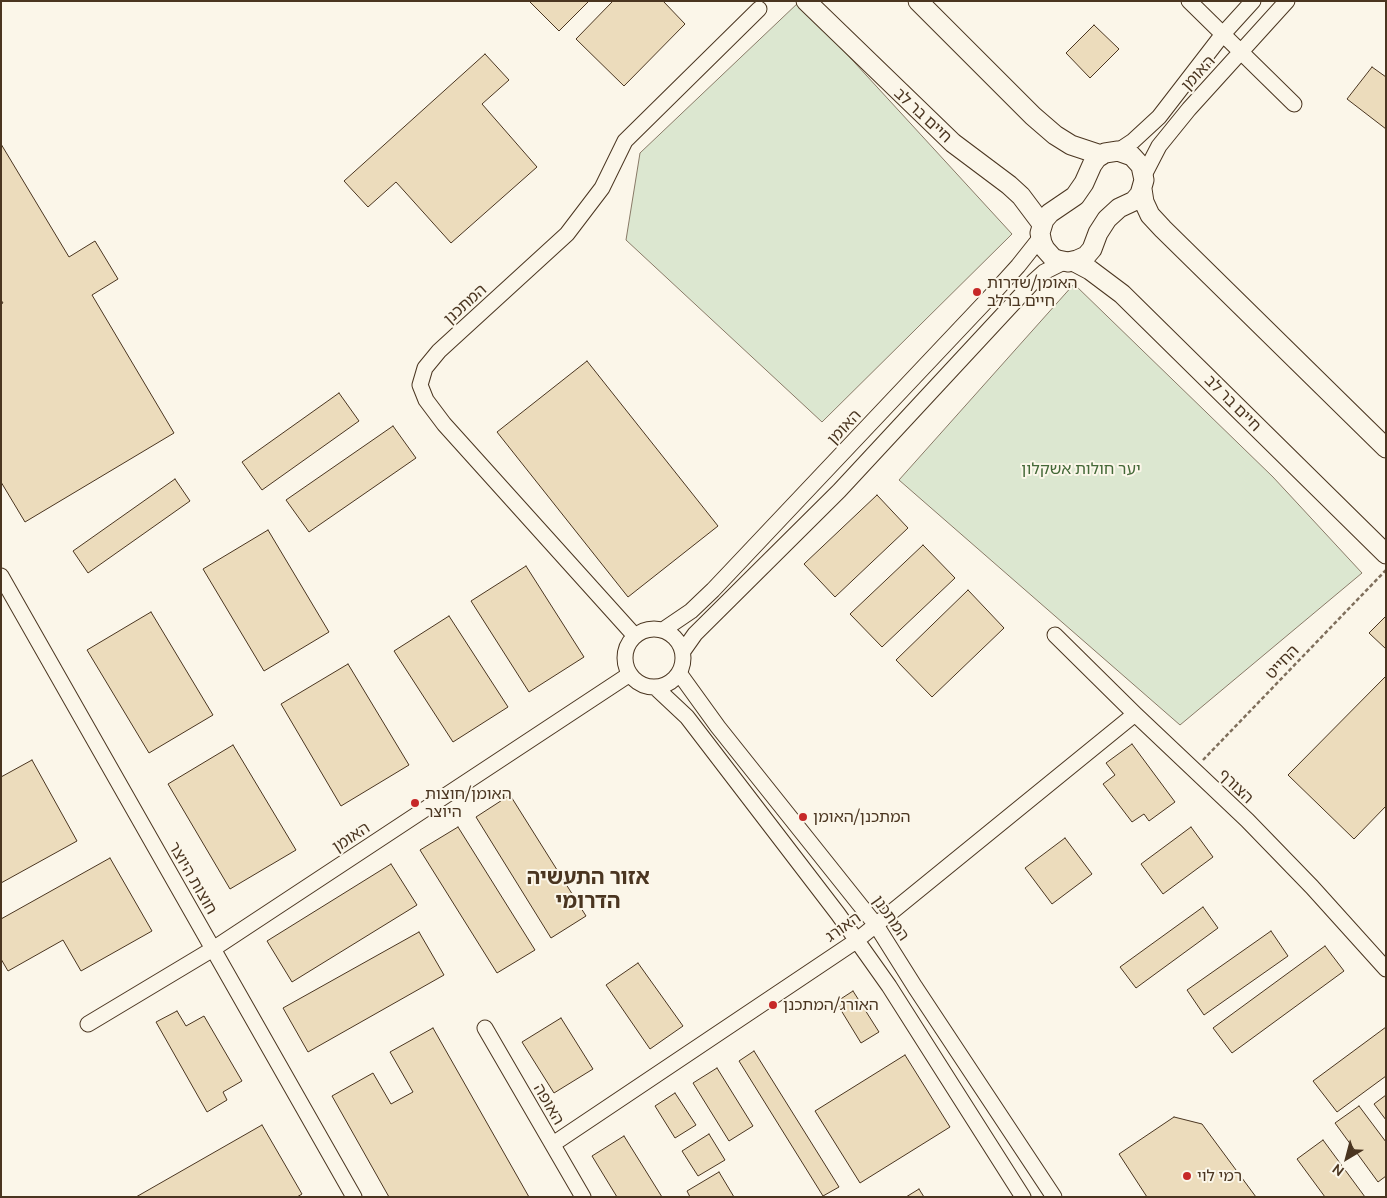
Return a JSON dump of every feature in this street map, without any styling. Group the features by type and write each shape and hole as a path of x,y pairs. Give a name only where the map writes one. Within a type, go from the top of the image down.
{"main road":[{"name":"חיים בר לב","path":"806,1 953,143 1021,196 1041,230 1048,254 1058,260 1090,270 1122,294 1386,554"},
{"path":"918,1 1033,116 1055,135 1071,145 1110,153 1127,153 1135,159 1141,166 1144,202 1150,215 1386,448"},
{"path":"1041,230 1050,213 1075,196 1084,183 1092,165 1110,153"},
{"path":"1068,262 1082,258 1089,252 1107,219 1119,208 1134,200 1143,182"}],"street":[{"path":"1189,1 1294,104"},
{"name":"האומן","path":"1110,153 1134,141 1159,117 1223,34 1253,1"},
{"name":"האומן","path":"1143,182 1159,146 1174,127 1286,1"},
{"name":"המתכנן","path":"635,636 444,424 426,400 420,385 424,368 439,351 567,234 602,188 625,141 759,9"},
{"name":"האומן","path":"663,630 691,611 713,590 995,292 1018,266 1041,230"},
{"path":"683,651 695,634 840,491 1034,281 1044,272 1068,262"},
{"name":"חוצות היוצר","path":"1,576 354,1197"},
{"path":"648,630 663,630 675,638 683,651 684,658 679,673 669,683 654,687 645,686 630,674 627,667 626,650 635,636 648,630"},
{"name":"הצורף","path":"1055,635 1247,820 1386,969"},
{"name":"המתכנן","path":"679,673 718,727 876,925 1054,1197"},
{"name":"האומן","path":"88,1024 213,949 630,674"},
{"path":"654,687 692,724 856,940 889,986 1023,1197"},
{"name":"האורג","path":"553,1144 856,940 1135,714"},
{"name":"האופה","path":"485,1028 583,1197"}],"path":[{"name":"החייט","path":"1194,769 1386,570"}],"green space":[{"path":"799,2 1012,234 822,422 626,240 640,153"},
{"name":"יער חולות אשקלון","path":"1074,284 1273,477 1362,573 1180,725 899,480"}],"building":[{"path":"529,1 589,1 559,31"},
{"path":"613,1 663,1 685,24 624,86 576,39"},
{"path":"1094,25 1119,49 1090,78 1066,53"},
{"path":"485,54 509,80 482,104 537,167 451,243 396,182 368,207 344,181"},
{"path":"1372,67 1386,77 1386,129 1347,99"},
{"path":"1,144 69,257 95,241 118,279 92,295 174,433 25,522 1,482 1,304 3,303 1,300"},
{"path":"587,361 718,526 628,597 497,432"},
{"path":"339,393 359,421 262,490 242,462"},
{"path":"393,426 416,458 309,532 286,500"},
{"path":"175,479 190,501 88,573 73,551"},
{"path":"877,495 908,528 835,597 804,564"},
{"path":"268,530 329,632 264,671 203,569"},
{"path":"923,545 955,578 882,647 850,614"},
{"path":"526,566 584,657 529,692 471,601"},
{"path":"968,590 1004,628 932,697 896,660"},
{"path":"151,612 213,715 149,753 87,650"},
{"path":"449,616 508,707 453,742 394,651"},
{"path":"1386,616 1386,649 1369,633"},
{"path":"348,664 409,765 341,806 281,704"},
{"path":"1386,676 1386,806 1354,839 1288,775"},
{"path":"1132,744 1175,802 1149,821 1144,814 1132,822 1103,784 1115,775 1106,763"},
{"path":"233,745 296,850 230,889 168,784"},
{"path":"32,760 77,841 1,883 1,777"},
{"path":"510,795 586,916 551,938 476,817"},
{"path":"458,827 535,950 497,973 420,850"},
{"path":"1191,827 1213,857 1163,894 1141,864"},
{"path":"1065,838 1092,874 1052,904 1025,868"},
{"path":"110,858 152,931 81,971 63,940 8,971 1,959 1,919"},
{"path":"391,864 417,905 292,982 267,941"},
{"path":"1203,907 1218,928 1136,988 1120,967"},
{"path":"1271,931 1288,956 1204,1015 1187,990"},
{"path":"419,932 444,975 308,1052 283,1008"},
{"path":"1325,946 1344,971 1232,1053 1213,1028"},
{"path":"638,963 683,1026 650,1049 606,985"},
{"path":"853,991 879,1032 861,1043 836,1002"},
{"path":"177,1011 186,1026 204,1016 242,1081 223,1092 227,1100 207,1112 156,1022"},
{"path":"561,1018 593,1069 554,1093 522,1042"},
{"path":"1386,1027 1386,1076 1337,1112 1313,1081"},
{"path":"433,1028 529,1197 389,1197 332,1096 373,1073 391,1104 413,1092 390,1052"},
{"path":"754,1051 839,1187 823,1196 739,1061"},
{"path":"905,1055 950,1127 860,1183 815,1111"},
{"path":"717,1068 753,1126 729,1141 693,1083"},
{"path":"675,1093 696,1125 675,1138 655,1106"},
{"path":"1386,1095 1386,1120 1374,1104"},
{"path":"1359,1106 1386,1142 1386,1176 1378,1182 1335,1123"},
{"name":"רמי לוי","path":"1174,1117 1202,1124 1256,1197 1147,1197 1119,1154"},
{"path":"262,1125 302,1194 297,1197 136,1197"},
{"path":"709,1134 725,1160 698,1176 682,1151"},
{"path":"624,1136 662,1197 617,1197 592,1156"},
{"path":"1323,1140 1365,1197 1325,1197 1297,1159"},
{"path":"719,1172 734,1197 690,1197 687,1191"},
{"path":"919,1189 924,1197 906,1197"}],"place":[{"name":"האומן/שדרות חיים ברלב","path":"977,292"},
{"name":"האומן/חוצות היוצר","path":"415,803"},
{"name":"המתכנן/האומן","path":"803,817"},
{"name":"האורג/המתכנן","path":"773,1005"},
{"name":"רמי לוי","path":"1187,1176"}],"district":[{"name":"אזור התעשיה הדרומי","path":"588,889"}]}
